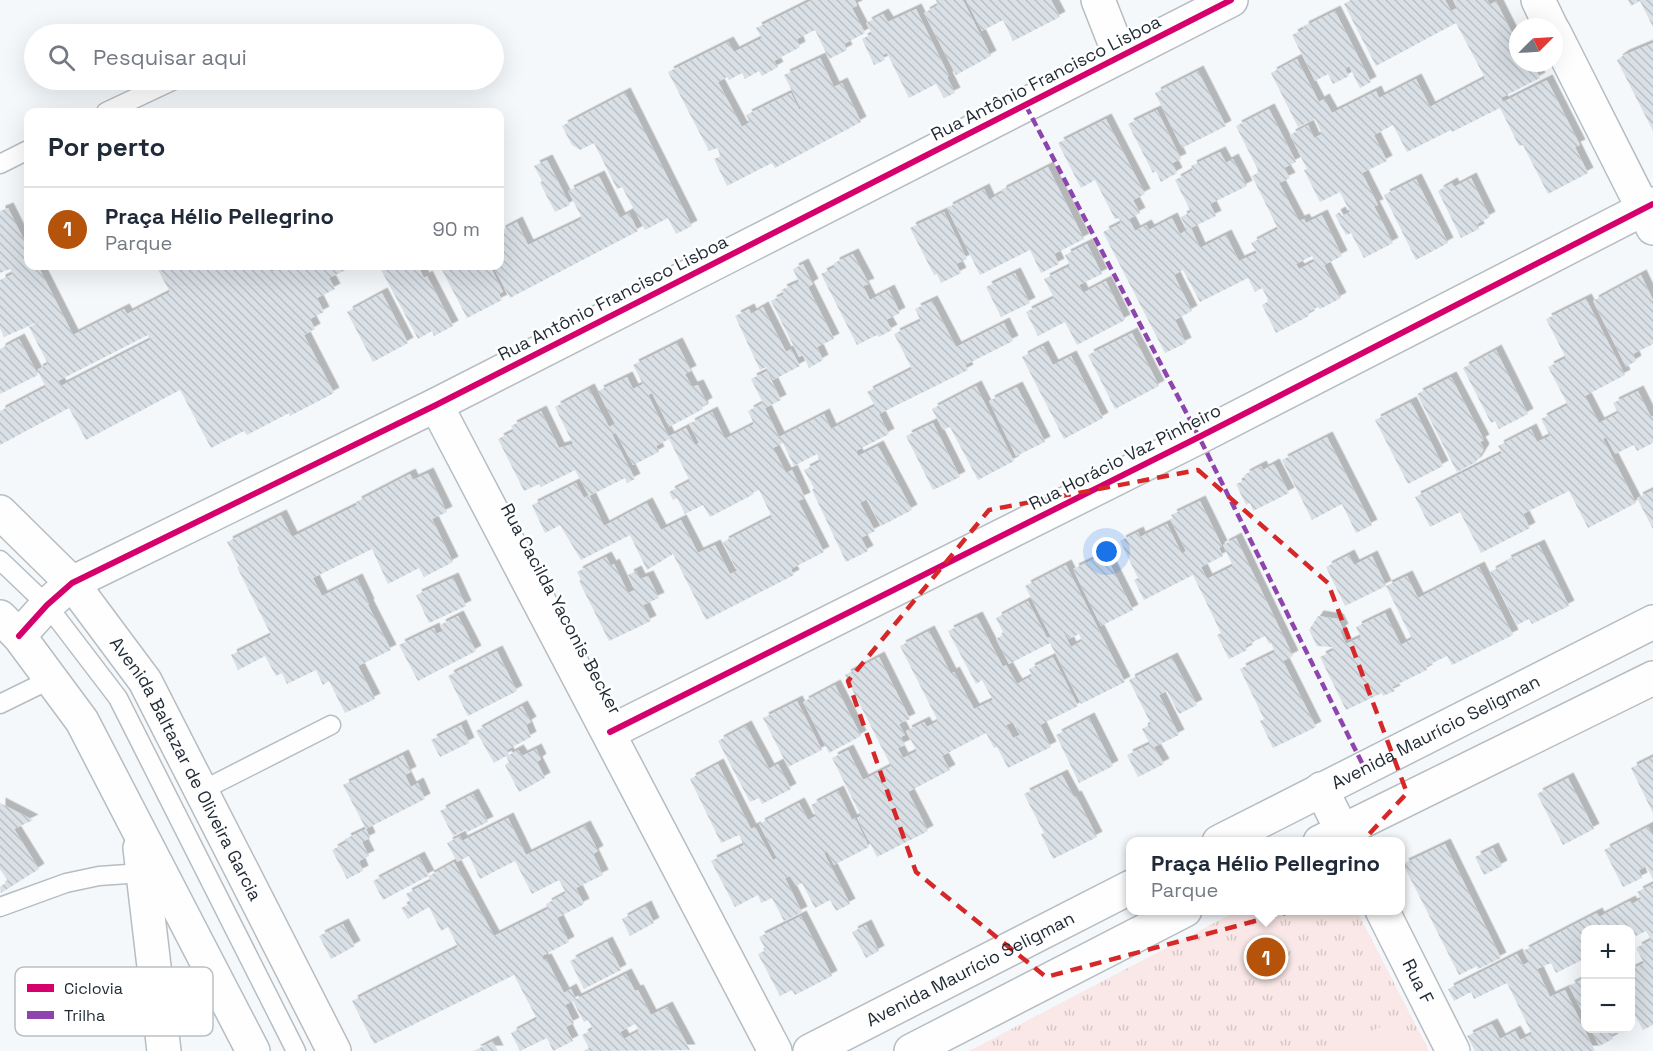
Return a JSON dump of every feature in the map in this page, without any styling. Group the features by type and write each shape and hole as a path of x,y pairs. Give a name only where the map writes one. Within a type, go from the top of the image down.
{"street":[{"path":"1098,0 1120,56"},
{"name":"Rua Antônio Francisco Lisboa","path":"10,626 47,605 72,583 436,405 1231,0"},
{"path":"1538,0 1547,18"},
{"path":"1563,49 1650,214"},
{"name":"Rua Horácio Vaz Pinheiro","path":"610,732 1177,447 1650,214"},
{"name":"Rua Cacilda Yaconis Becker","path":"436,405 610,732 775,1051"},
{"name":"Avenida Baltazar de Oliveira Garcia","path":"0,512 72,583 145,681 334,1051"},
{"name":"Avenida Maurício Seligman","path":"1229,837 1653,622"},
{"path":"10,626 82,721 210,967"},
{"path":"1339,837 1653,678"},
{"path":"1321,789 1337,837"},
{"path":"137,825 154,967"},
{"name":"Avenida Maurício Seligman","path":"810,1051 1126,890"},
{"path":"911,1051 1175,915"},
{"name":"Rua F","path":"1385,915 1453,1051"},
{"path":"213,973 253,1051"},
{"path":"162,1036 164,1051"}],"lane":[{"path":"114,108 153,90"},
{"path":"0,164 24,152"},
{"path":"0,560 47,605 118,698 296,1051"},
{"path":"0,704 51,679"},
{"path":"201,791 331,725"},
{"path":"0,908 66,884 99,876 142,873"}],"highlighted area":[{"path":"1198,470 1328,583 1407,793 1300,909 1046,977 916,872 848,681 989,510"}],"green space":[{"path":"1229,915 1359,915 1429,1051 969,1051"},
{"path":"1390,1022 1404,1051 1332,1051"}],"building":[{"path":"812,0 855,0 857,6 852,8 865,33 844,44 847,50 829,59 815,30 797,39 800,47 774,61 778,67 762,76 759,71 745,79 742,73 729,80 727,77 718,82 742,127 750,122 746,115 791,93 801,109 784,75 820,58 834,87 842,83 861,122 775,168 772,163 727,186 714,159 721,156 717,148 709,151 668,72 728,42 734,52 762,38 756,28"},
{"path":"936,0 963,0 991,56 956,75 924,13 938,5"},
{"path":"966,0 1051,0 1060,17 1013,41 1003,20 982,31"},
{"path":"1351,0 1445,0 1451,11 1457,8 1453,0 1487,0 1490,5 1496,1 1509,27 1509,72 1537,72 1540,78 1501,98 1503,102 1547,80 1580,145 1575,147 1588,173 1548,194 1523,145 1519,146 1500,108 1407,152 1393,125 1374,135 1387,161 1362,173 1378,205 1374,206 1393,243 1364,258 1351,233 1346,235 1335,215 1340,212 1342,216 1350,212 1340,192 1320,202 1290,135 1308,125 1314,138 1322,134 1315,119 1298,127 1271,73 1297,59 1319,102 1324,99 1332,113 1376,91 1379,98 1416,79 1430,107 1485,78 1456,23 1376,66 1344,4"},
{"path":"1628,0 1653,0 1653,27 1640,1 1631,6"},
{"path":"916,9 955,93 944,98 936,84 909,98 887,53 882,55 885,60 874,65 862,39 872,34 866,23 883,14 888,22"},
{"path":"1335,11 1371,82 1360,88 1349,66 1345,69 1349,76 1333,84 1328,74 1315,81 1292,35"},
{"path":"1653,43 1653,131 1617,60"},
{"path":"1198,71 1226,126 1182,148 1155,93"},
{"path":"625,93 692,226 676,234 668,218 645,230 622,187 617,189 594,143 580,150 572,145 562,126"},
{"path":"1269,109 1296,162 1284,168 1290,178 1279,183 1299,221 1304,219 1306,223 1322,215 1342,256 1324,265 1341,298 1320,309 1318,307 1308,312 1309,316 1276,333 1262,305 1269,301 1262,288 1255,292 1248,278 1200,302 1183,270 1174,275 1192,311 1175,320 1186,343 1165,353 1103,232 1121,223 1119,218 1115,219 1095,180 1081,188 1058,143 1106,119 1145,194 1133,200 1140,213 1129,219 1135,231 1146,225 1149,230 1172,218 1180,234 1187,230 1181,217 1191,212 1175,180 1193,170 1191,166 1220,152 1226,163 1233,159 1247,186 1210,204 1216,216 1191,228 1200,248 1226,235 1239,261 1257,253 1251,243 1278,229 1252,176 1259,172 1236,126","holes":["1312,256 1315,261 1299,269 1296,264"]},
{"path":"1157,110 1181,159 1172,163 1177,173 1161,182 1156,171 1153,173 1128,124"},
{"path":"547,160 570,205 555,212 534,166"},
{"path":"1048,167 1084,239 1054,254 1059,264 1041,273 1030,250 980,275 947,208 984,189 989,200 1001,191"},
{"path":"599,176 620,218 629,213 638,231 510,298 495,270 504,270 504,229 517,222 528,245 578,221 582,218 568,191"},
{"path":"1471,178 1490,217 1477,224 1479,229 1461,238 1438,191 1452,183 1454,187"},
{"path":"1416,179 1448,243 1416,260 1384,195"},
{"path":"8,208 24,240 24,270 40,270 73,335 124,309 127,314 170,292 158,270 270,270 271,272 275,270 346,270 329,278 335,289 317,298 324,312 310,319 315,329 304,335 334,393 290,416 289,413 247,435 244,431 211,448 180,390 86,440 69,408 0,445 0,411 46,387 37,370 48,364 29,327 49,317 4,337 0,328 0,280 13,274 10,269 0,273 0,211","holes":["148,335 150,340 61,386 58,381"]},
{"path":"944,212 967,259 956,264 961,273 941,283 937,274 934,275 910,228"},
{"path":"1087,244 1102,274 1079,285 1083,293 1106,281 1125,320 1077,345 1065,322 1038,336 1026,312 1054,298 1044,279 1070,266 1065,255"},
{"path":"853,254 869,284 863,286 870,300 889,290 900,313 886,320 892,330 857,345 821,274 835,267 834,263"},
{"path":"803,264 813,284 808,287 834,339 817,347 823,360 809,368 803,355 799,357 771,301 784,294 781,290 799,282 793,269"},
{"path":"381,270 420,270 424,278 427,276 453,326 434,336 432,331 418,339"},
{"path":"442,270 492,270 503,292 499,294 502,300 467,318"},
{"path":"1015,273 1030,303 1001,317 986,287"},
{"path":"1641,275 1653,300 1653,344 1633,354 1636,361 1626,367 1593,301"},
{"path":"382,293 408,343 373,362 347,312"},
{"path":"1586,299 1625,375 1585,396 1599,423 1618,413 1613,403 1638,391 1651,417 1653,416 1653,443 1637,451 1634,445 1615,454 1606,437 1603,439 1636,503 1588,528 1569,491 1523,514 1530,528 1481,553 1460,512 1430,527 1415,497 1502,453 1498,446 1531,429 1537,442 1550,436 1541,419 1568,405 1548,367 1566,358 1546,319"},
{"path":"932,301 956,347 1004,323 1013,341 965,365 968,370 879,414 889,434 856,451 858,456 878,446 912,510 881,526 867,499 860,503 875,531 861,538 868,551 846,562 804,470 820,462 817,454 794,466 783,443 773,448 786,473 792,470 805,498 798,501 824,552 791,569 794,575 706,620 673,554 647,570 630,535 581,560 560,525 545,533 532,505 576,483 584,498 589,495 575,470 541,487 539,484 524,491 498,439 514,431 511,426 541,411 559,448 573,444 555,407 589,389 609,427 615,424 598,391 627,377 633,389 643,384 633,365 677,343 691,371 685,374 692,387 698,385 707,403 702,406 703,409 669,427 652,393 648,395 669,437 686,428 695,445 699,443 689,424 712,412 725,439 754,424 748,411 763,403 751,379 767,371 781,400 765,408 779,437 824,414 831,429 875,406 867,392 912,369 894,334 921,321 915,309","holes":["616,433 633,465 659,452 656,446 669,439 690,481 669,492 673,500 677,498 685,514 703,505 710,517 759,490 772,517 723,542 737,571 730,574 715,545 698,553 681,520 661,530 647,503 604,526 589,496 625,478 627,483 635,479 612,434"]},
{"path":"763,307 786,352 791,349 800,366 773,380 766,367 760,370 735,316 749,309 751,314"},
{"path":"1132,333 1159,386 1115,409 1088,355"},
{"path":"19,339 38,375 0,394 0,349"},
{"path":"1043,346 1053,365 1071,356 1103,418 1064,439 1022,357"},
{"path":"1496,350 1528,414 1499,429 1495,421 1491,423 1463,368"},
{"path":"1451,377 1484,440 1480,442 1484,449 1476,462 1457,472 1417,394"},
{"path":"976,386 1014,461 978,480 950,427 943,430 932,409"},
{"path":"1017,387 1045,442 1016,456 989,401"},
{"path":"1411,402 1443,466 1408,484 1375,420"},
{"path":"933,423 960,477 933,490 906,436"},
{"path":"1327,437 1372,525 1356,533 1342,504 1312,520 1282,460"},
{"path":"1274,464 1289,493 1253,511 1250,503 1246,505 1236,484 1246,480 1244,475 1261,466 1263,470"},
{"path":"428,473 447,512 432,519 453,562 424,577 419,568 388,584 372,549 313,578 322,596 357,579 391,650 358,666 375,699 345,713 329,681 323,685 316,670 287,684 282,673 276,676 265,656 238,670 231,655 271,635 227,542 281,515 292,537 357,505 356,502 410,474 413,480"},
{"path":"1653,490 1653,529 1637,498"},
{"path":"1200,501 1222,546 1219,548 1223,556 1201,567 1207,579 1233,566 1223,545 1236,538 1293,656 1283,661 1316,727 1273,748 1260,721 1264,719 1240,669 1275,652 1271,643 1269,644 1265,636 1245,646 1247,650 1229,659 1217,635 1221,633 1193,575 1144,600 1134,580 1138,578 1120,541 1138,532 1140,537 1167,524 1182,554 1186,551 1170,519 1173,518 1171,515"},
{"path":"1539,545 1569,606 1532,624 1529,619 1517,625 1490,572 1507,563 1505,561"},
{"path":"1105,554 1133,610 1101,626 1073,569"},
{"path":"1349,555 1354,565 1372,556 1386,586 1345,606 1326,567"},
{"path":"606,557 611,566 614,564 628,593 635,590 628,575 636,571 640,579 648,576 659,598 643,605 651,621 609,641 579,581 581,580 577,572"},
{"path":"1066,565 1125,682 1081,704 1050,643 1009,664 996,639 1004,634 996,618 1028,601 1047,638 1051,637 1025,586","holes":["1064,630 1069,639 1079,634 1082,641 1071,647"]},
{"path":"1479,567 1513,635 1452,665 1447,656 1426,666 1427,670 1392,687 1395,691 1383,696 1382,693 1346,710 1320,657 1334,650 1332,647 1317,646 1309,630 1318,616 1338,619 1346,644 1361,637 1356,627 1385,613 1401,645 1412,639 1386,586 1407,576 1418,598"},
{"path":"453,578 466,606 429,623 416,595"},
{"path":"458,616 476,651 418,681 399,645 434,628 436,634 443,631 440,625"},
{"path":"977,617 1003,667 1006,665 1017,684 1032,676 1029,669 1053,657 1078,706 1040,725 1051,747 1008,768 997,747 994,748 986,733 942,756 950,770 908,792 928,831 877,857 857,818 861,816 832,758 848,750 863,780 891,766 845,675 879,657 910,719 899,724 905,735 901,737 905,745 898,748 903,758 917,751 906,731 924,722 927,727 938,721 900,646 929,631 951,674 954,672 974,709 993,700 982,680 976,684 948,631","holes":["1013,722 1020,735 1013,738 1006,725"]},
{"path":"497,651 517,691 468,716 448,676"},
{"path":"1172,658 1197,705 1179,714 1167,691 1159,695 1179,735 1154,747 1164,764 1138,777 1127,755 1150,744 1142,729 1151,724 1129,680"},
{"path":"835,685 861,736 829,753 803,702"},
{"path":"797,701 822,750 788,767 763,718"},
{"path":"522,706 531,722 526,725 531,737 507,750 509,755 518,750 522,756 536,749 541,759 537,762 545,778 519,792 505,765 509,762 506,756 494,763 476,731"},
{"path":"1089,718 1113,766 1079,783 1056,735"},
{"path":"461,725 469,743 440,757 431,740"},
{"path":"746,726 769,769 778,764 791,789 762,804 759,798 750,802 718,741"},
{"path":"403,755 411,772 405,775 411,787 418,783 425,799 366,829 343,785"},
{"path":"1653,757 1653,813 1631,768"},
{"path":"718,764 751,829 755,827 773,860 777,858 759,824 799,803 808,820 816,816 811,805 838,791 869,847 834,865 827,851 824,853 850,904 836,911 830,900 815,908 802,883 796,886 790,876 785,878 802,912 784,921 772,898 761,903 758,895 735,907 711,861 744,845 739,835 721,843 690,779"},
{"path":"1062,775 1074,797 1076,796 1097,837 1053,859 1041,834 1044,833 1024,794"},
{"path":"1568,778 1594,829 1563,845 1537,794"},
{"path":"473,794 488,822 453,836 440,811"},
{"path":"0,803 33,820 14,829 39,869 1,893 0,887 8,881 0,869"},
{"path":"508,818 526,855 585,826 598,851 593,854 603,875 576,888 584,904 557,918 569,942 542,956 543,960 546,959 564,993 571,989 576,999 626,974 635,991 638,990 651,1015 667,1007 690,1050 583,1051 589,1048 582,1035 593,1029 588,1020 584,1022 573,1001 565,1005 574,1023 566,1027 573,1041 553,1051 547,1038 520,1051 511,1033 537,1019 514,975 374,1044 352,1001 458,947 448,927 441,931 429,907 408,919 401,908 411,903 406,894 431,881 428,876 383,900 373,881 419,857 429,876 454,862 494,936 548,909 546,904 566,893 559,880 532,894 515,861 480,879 469,856 457,862 447,843 460,836 462,841","holes":["635,1024 639,1031 624,1039 620,1032"]},
{"path":"1648,827 1653,836 1653,879 1646,866 1639,870 1642,878 1623,887 1604,850"},
{"path":"366,829 370,838 362,842 369,856 359,861 363,871 347,879 332,850 347,842 345,839"},
{"path":"1445,844 1501,958 1459,975 1405,868 1405,863"},
{"path":"1493,848 1502,866 1484,875 1475,857"},
{"path":"1653,884 1653,1025 1643,1030 1635,1015 1635,968 1644,963 1636,948 1651,940 1646,931 1635,936 1635,925 1581,925 1581,960 1556,973 1551,963 1537,969 1550,997 1565,990 1581,1023 1581,1033 1586,1033 1595,1051 1475,1051 1467,1036 1492,1024 1500,1039 1515,1031 1520,1040 1532,1034 1507,983 1474,999 1471,992 1454,1001 1448,989 1517,954 1523,965 1529,962 1523,951 1597,913 1599,917 1630,901 1632,904 1641,899 1637,892"},
{"path":"646,906 654,923 630,936 622,919"},
{"path":"801,916 832,976 795,995 792,990 780,996 758,954 766,950 759,937"},
{"path":"343,924 355,946 331,959 319,936"},
{"path":"866,925 879,951 866,958 852,932"},
{"path":"607,942 621,970 584,989 570,961"},
{"path":"1581,980 1581,1009 1569,986"},
{"path":"1592,1033 1615,1033 1611,1035 1613,1039 1599,1046"},
{"path":"493,1041 498,1051 474,1051"}],"marked path":[{"path":"1026,106 1199,437 1364,767"}],"cycle path":[{"path":"19,636 47,605 72,583 436,405 1231,0"},
{"path":"610,732 1199,437 1653,204"}],"place":[{"name":"Praça Hélio Pellegrino","path":"1266,957"}]}
